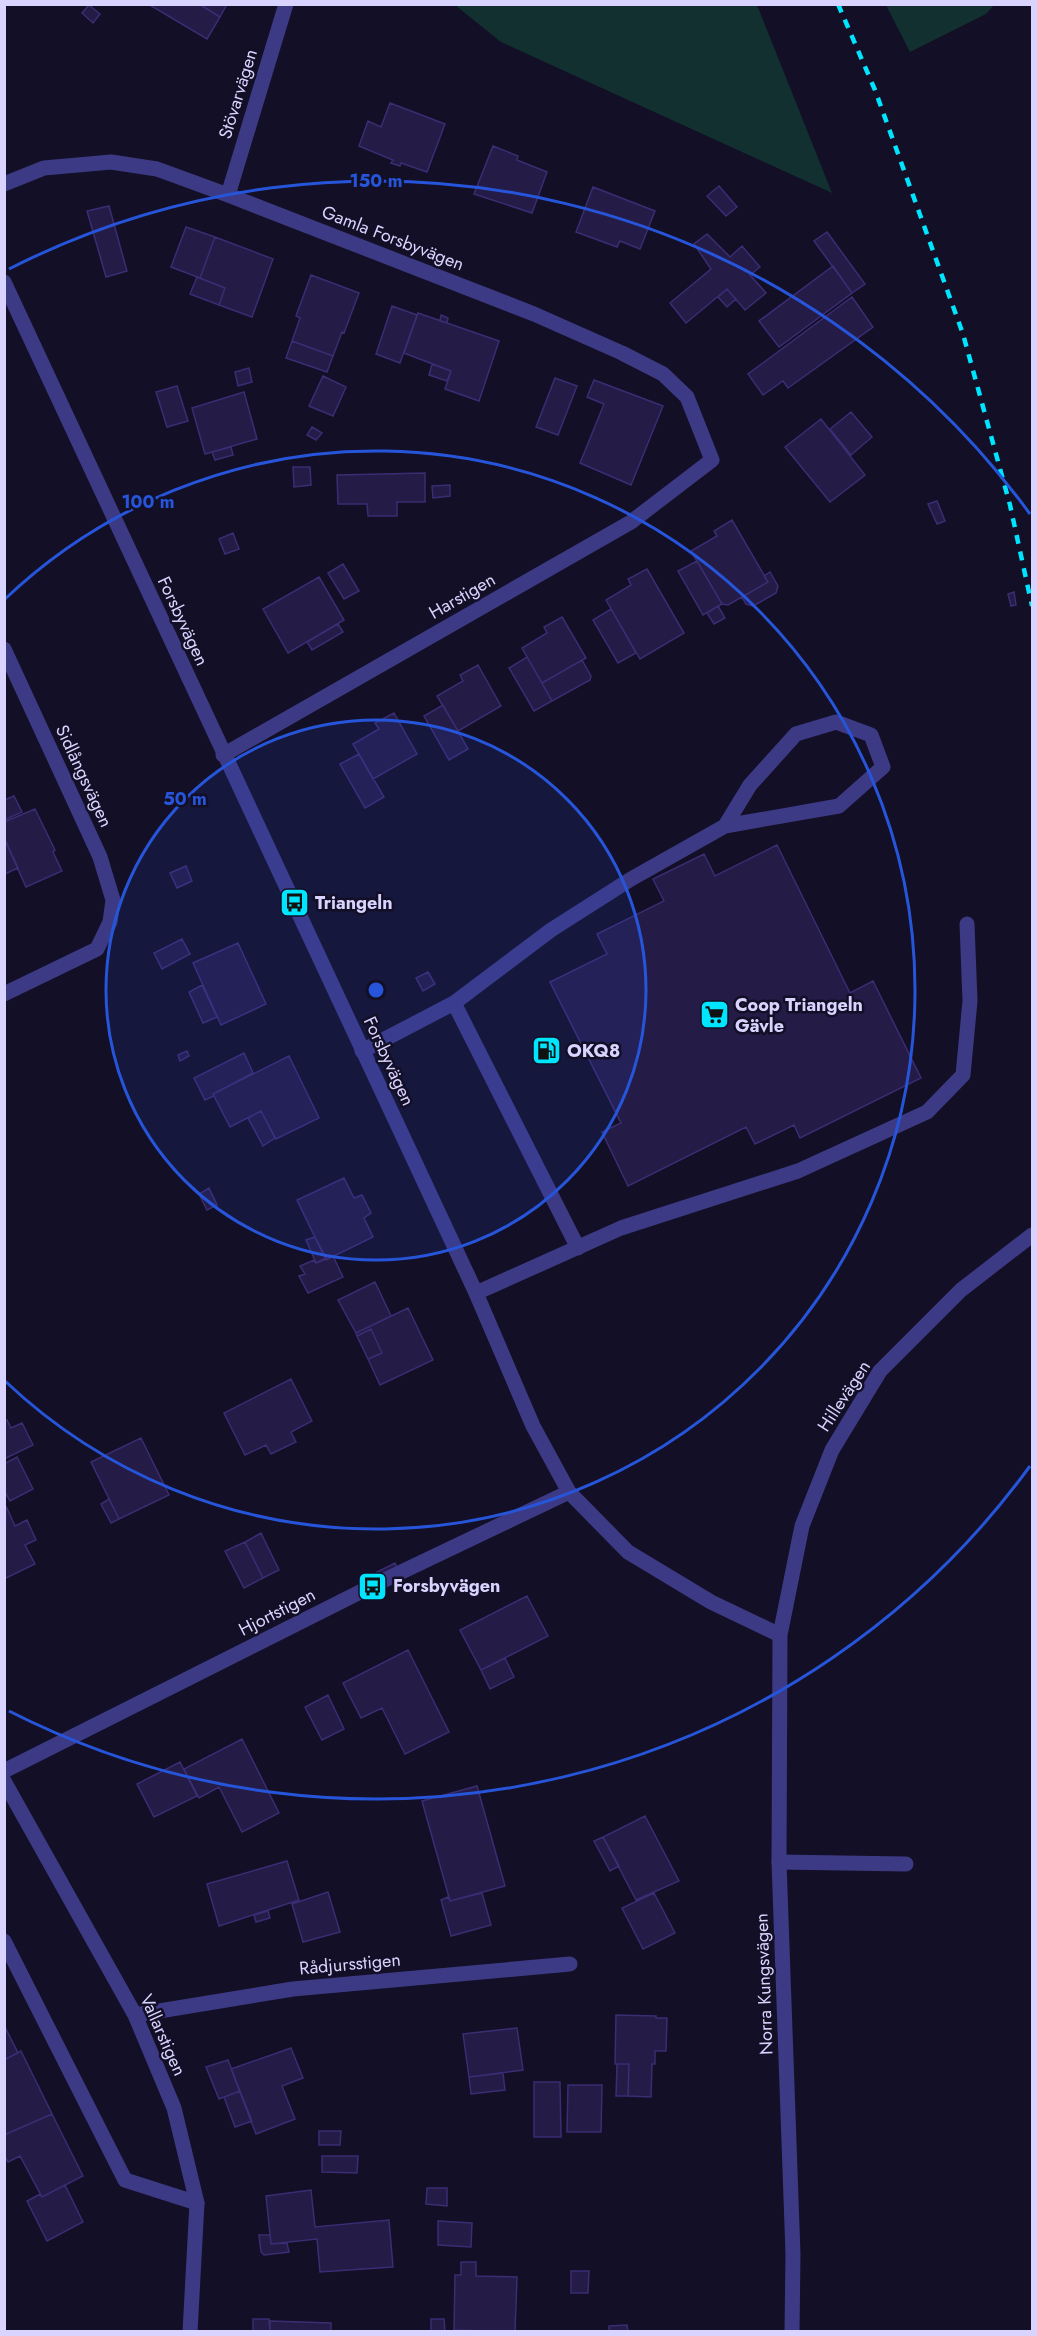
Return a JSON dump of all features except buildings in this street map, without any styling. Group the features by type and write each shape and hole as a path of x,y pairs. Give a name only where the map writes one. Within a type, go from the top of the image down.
{"street":[{"name":"Stövarvägen","path":"228,195 286,4"},
{"name":"Gamla Forsbyvägen","path":"4,184 44,168 111,162 157,169 534,314 663,374 687,397 712,460"},
{"name":"Forsbyvägen","path":"4,282 476,1293 533,1426 569,1492 628,1552 711,1602 780,1635"},
{"name":"Harstigen","path":"223,755 631,522 712,460"},
{"name":"Sidlångsvägen","path":"4,650 100,857 113,900 110,922 97,950 4,994"},
{"path":"362,1051 454,1003 551,930 631,879 725,826 839,806 883,767 871,735 836,722 796,734 750,785 725,826"},
{"path":"476,1293 621,1228 798,1171 927,1112 963,1074 970,1000 967,924"},
{"path":"454,1003 578,1248"},
{"name":"Hillevägen","path":"780,1635 802,1527 832,1450 880,1371 961,1290 1032,1235"},
{"name":"Hjortstigen","path":"4,1771 372,1586 569,1492"},
{"name":"Norra Kungsvägen","path":"780,1635 779,1863 793,2254 792,2331"},
{"name":"Vallarstigen","path":"4,1781 135,2015 174,2108 197,2203 190,2331"},
{"path":"779,1863 906,1864"},
{"path":"4,1941 125,2180 197,2203"},
{"name":"Rådjursstigen","path":"135,2015 293,1989 570,1964"}],"green space":[{"path":"455,5 757,5 832,193 501,42"},
{"path":"886,5 994,5 986,14 910,52"}],"railway":[{"path":"838,4 875,90 963,334 1010,505 1032,606"}],"place":[{"name":"Triangeln","path":"294,903"},
{"name":"Coop Triangeln Gävle","path":"714,1015"},
{"name":"OKQ8","path":"546,1051"},
{"name":"Forsbyvägen","path":"372,1586"}]}
